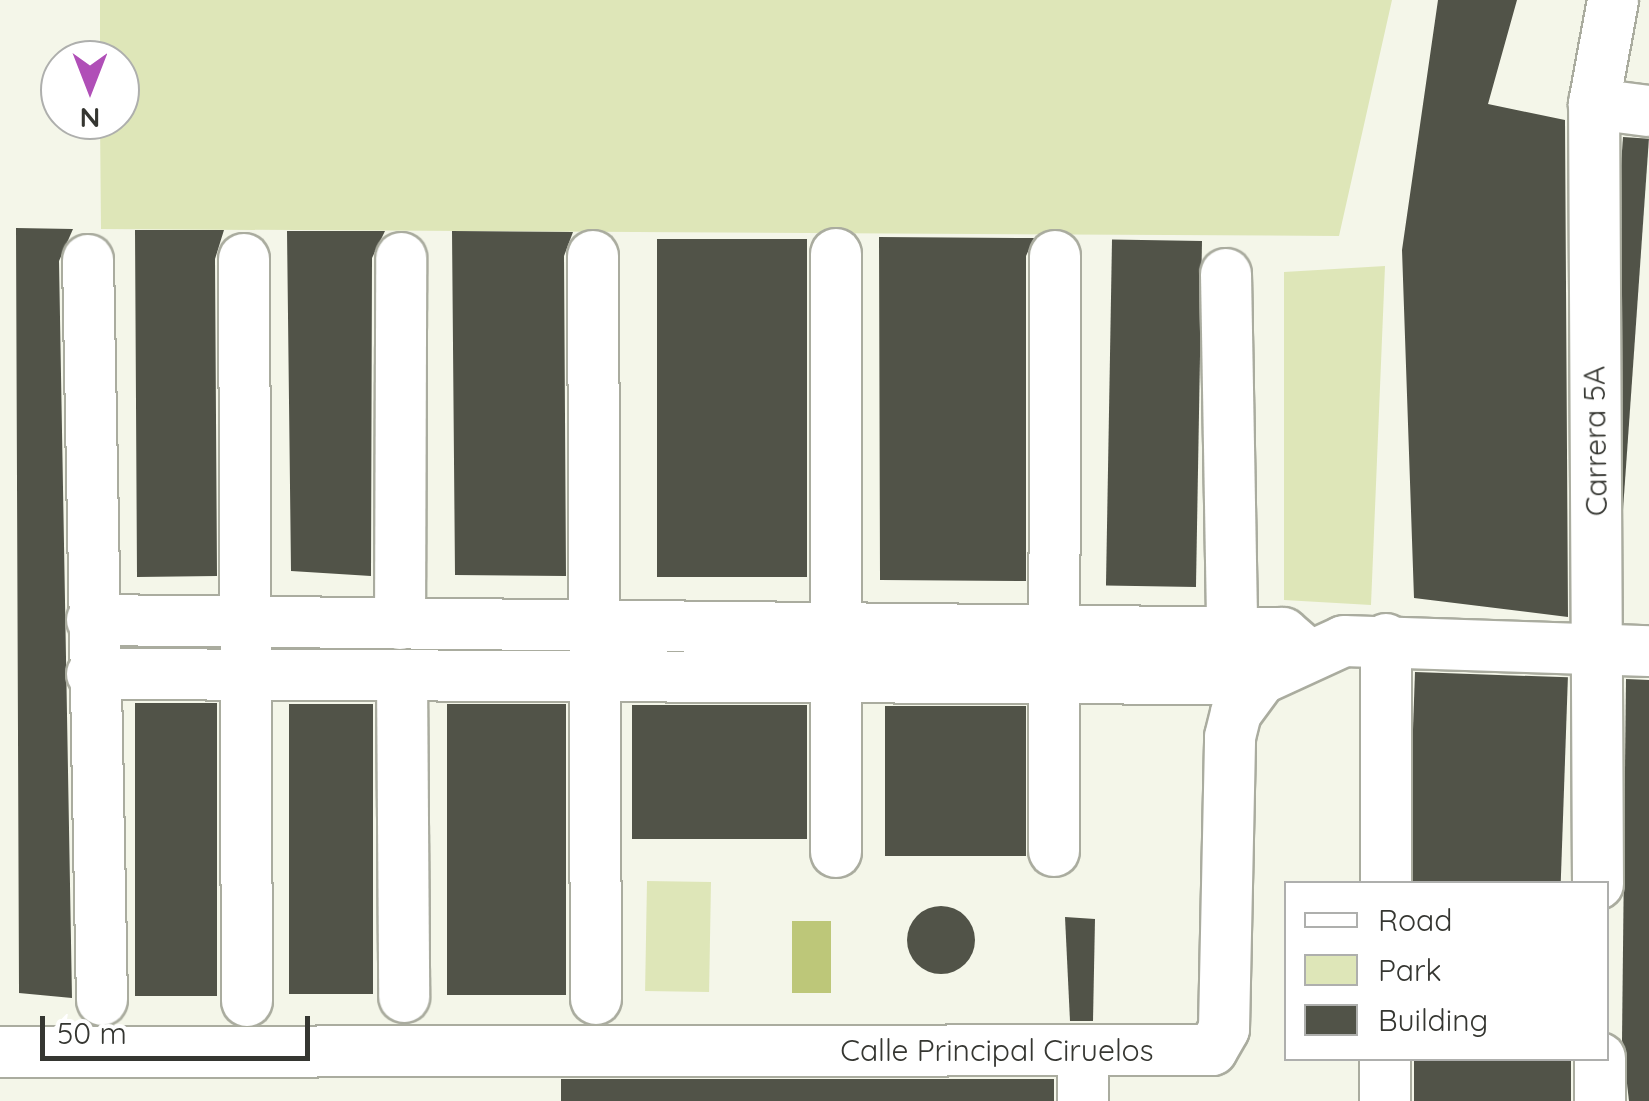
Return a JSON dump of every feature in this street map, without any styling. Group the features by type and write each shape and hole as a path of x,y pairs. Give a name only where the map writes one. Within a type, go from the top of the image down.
{"street":[{"name":"Carrera 5A","path":"1598,881 1594,104 1613,0"},
{"path":"1594,104 1649,111"},
{"path":"836,254 836,852"},
{"path":"593,256 591,653 596,999"},
{"path":"1054,256 1054,851"},
{"path":"400,624 401,258"},
{"path":"244,259 247,1000"},
{"path":"88,260 92,674 102,1000"},
{"path":"1226,274 1231,656"},
{"path":"92,620 400,624 591,653"},
{"path":"400,624 420,636 424,650 420,666 402,678"},
{"path":"836,655 1054,632 1231,656"},
{"path":"92,674 402,678 591,653 836,655 1055,681 1231,656 1283,632 1306,653 1386,639 1596,643 1649,651"},
{"path":"1386,639 1386,881"},
{"name":"Calle Principal Ciruelos","path":"0,1052 1212,1050 1224,1029 1230,737 1236,713 1231,656"},
{"path":"402,678 404,997"},
{"path":"1082,1050 1083,1101"},
{"path":"1385,1061 1385,1101"},
{"path":"1600,1061 1600,1101"}],"green space":[{"path":"100,0 1392,0 1339,236 101,229 100,140 140,140 140,40 100,40"},
{"path":"1385,266 1371,605 1284,600 1284,272"},
{"path":"647,881 711,882 709,992 645,991"}],"shaded area":[{"path":"792,921 831,921 831,993 792,993"}],"building":[{"path":"1438,0 1517,0 1488,104 1565,120 1568,617 1414,598 1402,250"},
{"path":"1623,137 1649,139 1616,608 1590,606"},
{"path":"16,228 73,229 59,261 72,998 19,993"},
{"path":"135,230 224,230 215,259 217,576 137,577"},
{"path":"287,231 385,231 372,258 371,576 291,571"},
{"path":"452,231 573,232 564,256 566,576 455,575"},
{"path":"879,237 1034,238 1026,256 1026,581 880,580"},
{"path":"657,239 807,239 807,577 657,577"},
{"path":"1112,239 1202,241 1196,587 1106,585"},
{"path":"1415,672 1568,677 1561,881 1408,881"},
{"path":"1626,679 1649,680 1649,1101 1629,1101 1622,1040"},
{"path":"135,703 217,703 217,996 135,996"},
{"path":"289,704 373,704 373,994 289,994"},
{"path":"447,704 566,704 566,995 447,995"},
{"path":"632,705 807,705 807,839 632,839"},
{"path":"885,706 1026,706 1026,856 885,856"},
{"path":"941,906 954,908 965,916 973,927 973,953 965,964 954,972 941,974 928,972 917,964 909,953 907,940 909,927 917,916 928,908"},
{"path":"1065,917 1095,919 1093,1021 1070,1021"},
{"path":"1414,1061 1571,1061 1571,1101 1414,1101"},
{"path":"561,1079 1054,1079 1054,1101 561,1101"}]}
